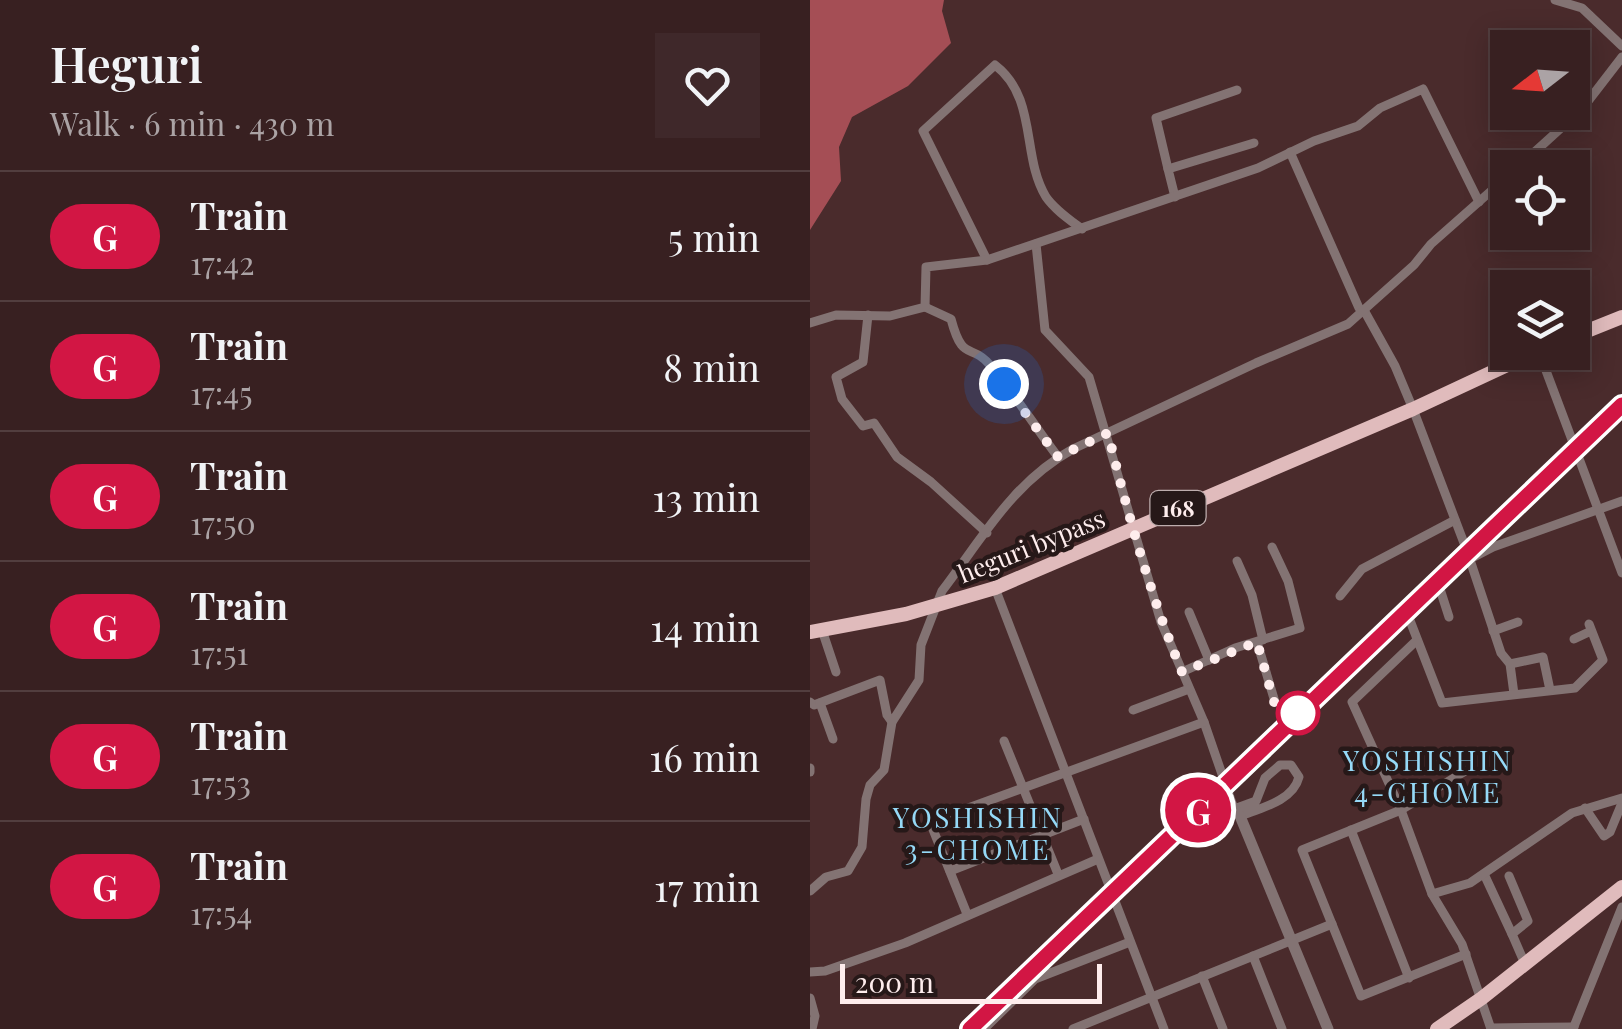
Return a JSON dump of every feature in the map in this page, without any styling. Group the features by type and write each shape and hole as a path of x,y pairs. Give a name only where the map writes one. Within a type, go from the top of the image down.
{"highway":[{"path":"1590,330 1622,317"},
{"name":"heguri bypass","path":"816,631 934,607 995,588 1498,370"},
{"path":"1437,1029 1622,888"}],"street":[{"path":"1555,0 1582,8 1622,46"},
{"path":"1538,150 1582,109 1622,57"},
{"path":"986,260 923,131 995,65 1018,92 1045,194 1082,230"},
{"path":"925,307 926,267 986,260 1258,168 1358,126 1380,108 1423,89 1479,202"},
{"path":"1175,197 1156,118 1237,90"},
{"path":"1168,169 1254,143"},
{"path":"1290,152 1359,308 1394,366 1413,409 1492,631 1510,664 1514,694"},
{"path":"810,891 826,878 848,871 862,848 870,785 884,770 892,722 920,680 921,644 934,607 942,590 1026,481 1058,457 1348,324 1490,192"},
{"path":"1036,244 1045,330 1086,370 1108,433 1131,528 1161,622 1328,1029"},
{"path":"810,323 836,315 890,316 925,307 951,319 957,342 967,352 987,360 1058,457"},
{"path":"868,315 864,362 836,378 842,399 863,426 874,423 897,457 987,533"},
{"path":"1544,370 1622,573"},
{"path":"1574,638 1590,628 1603,660 1575,688 1442,703 1410,618 1468,560 1622,501"},
{"path":"1340,596 1362,569 1455,520"},
{"path":"1182,672 1300,628 1288,581 1272,547"},
{"path":"1237,561 1252,595 1274,702"},
{"path":"1439,586 1448,617"},
{"path":"995,588 1164,1029"},
{"path":"1189,612 1209,660"},
{"path":"1492,631 1518,622"},
{"path":"816,631 836,672"},
{"path":"1417,640 1352,702 1432,894 1466,954 1491,1029 1574,1028 1622,907"},
{"path":"1510,664 1543,657 1550,690"},
{"path":"833,738 815,703 880,680 892,722"},
{"path":"1134,710 1189,689"},
{"path":"967,914 930,822 1204,722"},
{"path":"1004,741 1058,874"},
{"path":"1286,763 1296,770 1298,783 1284,797 1237,812 1256,802 1266,778 1280,765 1286,763"},
{"path":"1466,954 1360,996 1302,850 1400,810 1472,766"},
{"path":"1432,894 1470,883 1572,813 1622,800"},
{"path":"1585,808 1604,836 1610,832 1622,800"},
{"path":"950,872 1084,819"},
{"path":"1351,830 1409,978"},
{"path":"810,972 905,943 1098,859"},
{"path":"1484,874 1525,965"},
{"path":"1510,876 1528,921 1512,934"},
{"path":"1072,1029 1332,924"},
{"path":"984,1029 1035,979 1130,942"},
{"path":"1252,956 1282,1029"},
{"path":"1202,976 1223,1029"},
{"path":"811,1005 812,1029"},
{"path":"1110,1015 1116,1029"}],"shaded area":[{"path":"810,0 944,0 942,11 951,43 908,86 852,117 839,147 841,181 810,230"}],"railway":[{"path":"971,1029 1622,405"}],"train":[{"name":"G","path":"970,1029 1622,405"}],"district":[{"name":"YOSHISHIN 4-CHOME","path":"1428,775"},
{"name":"YOSHISHIN 3-CHOME","path":"978,832"}],"route":[{"path":"1004,384 1058,457 1108,433 1131,528 1161,622 1182,672 1257,642 1274,702 1298,713"}]}
